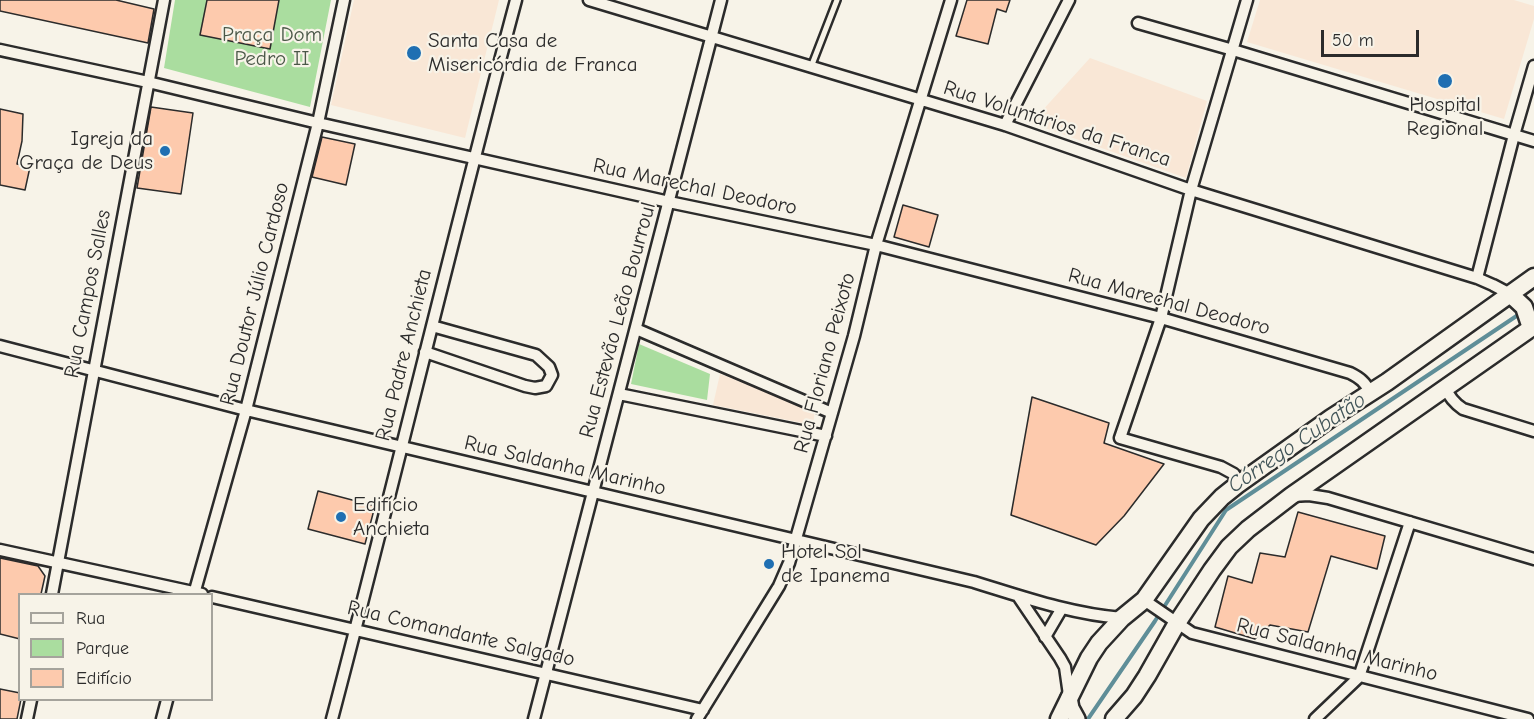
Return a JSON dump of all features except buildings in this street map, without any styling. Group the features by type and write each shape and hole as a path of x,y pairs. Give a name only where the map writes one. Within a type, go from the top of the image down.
{"main road":[{"path":"1070,713 1089,658 1099,643 1122,618 1148,602 1201,519 1222,497 1331,418 1512,296 1534,277"},
{"path":"1114,719 1134,696 1147,676 1173,620 1229,547 1248,529 1291,496 1531,325 1524,307 1512,296"}],"street":[{"name":"Rua Campos Salles","path":"52,593 164,0"},
{"name":"Rua Doutor Júlio Cardoso","path":"197,593 246,411 318,123 344,0"},
{"name":"Rua Padre Anchieta","path":"332,719 473,158 516,0"},
{"name":"Rua Voluntários da Franca","path":"589,0 1005,125 1191,189 1478,278 1512,296"},
{"name":"Rua Estevão Leão Bourroul","path":"534,719 721,0"},
{"name":"Rua Floriano Peixoto","path":"700,714 779,586 789,563 854,336 876,245 951,0"},
{"path":"1005,125 1069,0"},
{"path":"1237,485 1233,474 1221,467 1120,438 1161,318 1191,189 1247,0"},
{"path":"1138,23 1534,141"},
{"name":"Rua Marechal Deodoro","path":"0,50 669,202 876,245 1161,318 1350,373 1360,378 1370,392"},
{"path":"1478,278 1534,66"},
{"path":"425,352 535,388 546,386 552,375 549,366 536,355 432,326"},
{"path":"636,329 832,413"},
{"name":"Rua Saldanha Marinho","path":"0,346 246,411 974,582 1062,608 1122,618"},
{"path":"1445,387 1455,404 1463,409 1534,430"},
{"path":"619,394 826,436"},
{"path":"1291,496 1309,495 1329,498 1534,559"},
{"path":"1315,719 1359,677 1410,522"},
{"path":"0,550 193,593"},
{"path":"1018,596 1065,667 1070,713"},
{"name":"Rua Comandante Salgado","path":"213,597 545,674 700,714"},
{"name":"Rua Saldanha Marinho","path":"1148,602 1192,633 1525,719"},
{"path":"1045,637 1062,608"},
{"path":"27,719 31,701"},
{"path":"162,719 166,701"}],"lane":[{"path":"810,67 837,0"}],"shaded area":[{"name":"Santa Casa de Misericórdia de Franca","path":"354,0 499,0 465,138 331,105"},
{"name":"Hospital Regional","path":"1260,0 1514,0 1534,6 1534,19 1504,119 1247,42"},
{"path":"1090,58 1207,101 1186,178 1031,123"},
{"path":"720,374 815,410 813,425 713,405"}],"green space":[{"name":"Praça Dom Pedro II","path":"175,0 331,0 310,107 164,68"},
{"path":"639,344 710,374 707,400 631,384"}],"waterway":[{"name":"Córrego Cubatão","path":"1088,719 1155,621 1226,510 1521,313"}],"place":[{"name":"Santa Casa de Misericórdia de Franca","path":"414,53"},
{"name":"Hospital Regional","path":"1445,81"},
{"name":"Igreja da Graça de Deus","path":"165,151"},
{"name":"Edifício Anchieta","path":"341,517"},
{"name":"Hotel Sol de Ipanema","path":"769,564"}]}
